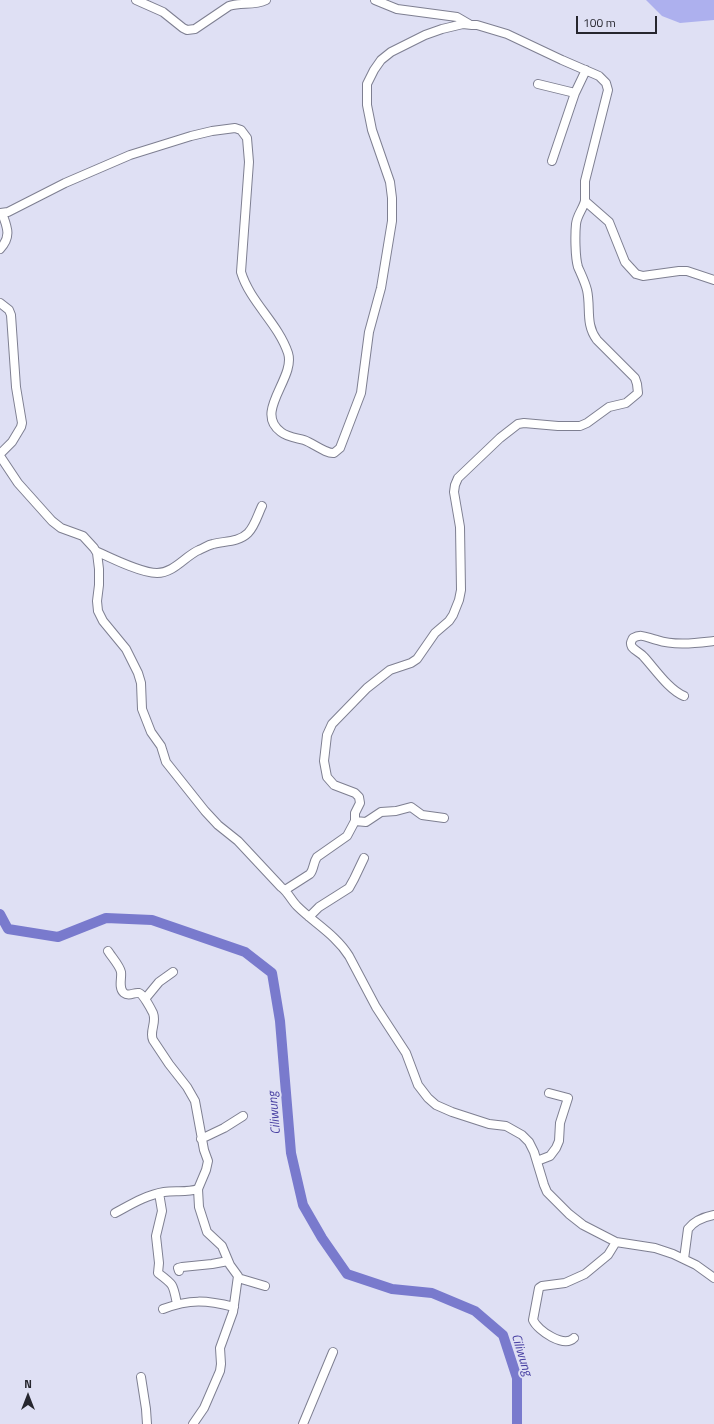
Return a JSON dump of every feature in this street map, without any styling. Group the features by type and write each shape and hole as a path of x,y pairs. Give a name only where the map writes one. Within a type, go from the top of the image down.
{"street":[{"path":"136,0 163,12 183,28 190,30 199,27 229,6 252,5 266,0"},
{"path":"285,890 310,874 314,861 317,857 347,836 355,821 355,813 360,803 359,797 353,791 334,786 327,777 324,762 327,735 332,724 359,694 371,684 390,670 411,663 417,659 435,633 453,615 461,590 460,527 454,492 458,478 518,424 580,426 587,423 609,407 626,403 638,393 635,378 597,340 591,331 589,324 587,288 577,265 576,224 584,206 585,181 608,90 606,83 599,76 553,56 511,35 478,25 469,24 457,17 397,9 375,0"},
{"path":"0,249 5,242 8,229 1,213 8,212 49,190 86,174 165,144 212,131 235,128 241,130 247,138 249,162 241,272 246,286 284,343 290,362 285,378 277,392 273,404 273,420 278,429 284,434 310,442 329,453 334,453 340,448 361,393 369,332 382,288 392,221 390,182 368,112 366,92 368,80 377,65 386,56 425,35 437,30 463,24 478,25"},
{"path":"552,160 575,94 586,70"},
{"path":"538,84 575,94"},
{"path":"584,200 609,222 626,262 636,274 643,276 687,271 714,280"},
{"path":"0,303 9,310 11,315 16,387 22,420 22,427 0,455 18,483 52,521 61,528 84,536 96,551 100,575 97,601 98,612 103,621 126,649 138,673 141,683 142,709 151,732 161,746 166,762 204,811 218,826 238,841 285,890 292,900 309,917 333,937 348,954 381,1014 406,1053 418,1085 424,1095 436,1104 455,1113 489,1124 509,1127 522,1135 528,1142 537,1161 545,1189 579,1222 616,1242 655,1248 684,1259 714,1278"},
{"path":"96,551 141,569 154,573 163,572 173,568 197,550 244,536 251,529 262,506"},
{"path":"684,696 672,688 642,655 635,650 631,645 633,638 641,635 668,642 692,643 714,641"},
{"path":"355,821 366,822 382,812 396,811 411,807 422,814 444,818"},
{"path":"309,917 319,907 349,888 364,858"},
{"path":"108,951 121,972 121,989 129,995 140,993 150,1008 154,1018 152,1038 169,1064 192,1094 201,1139 208,1164 198,1189 199,1207 208,1234 222,1246 228,1261 238,1274 232,1318 220,1348 221,1364 218,1375 204,1408 193,1424"},
{"path":"144,999 159,982 173,972"},
{"path":"537,1161 550,1156 556,1148 559,1141 560,1123 568,1098 549,1094"},
{"path":"201,1139 224,1128 243,1116"},
{"path":"115,1213 147,1197 159,1193 186,1192 198,1189"},
{"path":"159,1193 162,1211 158,1222 156,1236 159,1263 157,1270 158,1273 171,1283 177,1304"},
{"path":"684,1259 688,1230 690,1226 704,1218 714,1216"},
{"path":"574,1338 567,1342 562,1341 535,1325 533,1320 539,1288 542,1286 565,1283 585,1274 608,1255 616,1242"},
{"path":"179,1271 178,1268 182,1267 228,1261"},
{"path":"238,1278 265,1286"},
{"path":"163,1310 177,1304 190,1302 206,1302 234,1307"},
{"path":"303,1424 320,1380 333,1352"},
{"path":"141,1377 147,1424"}],"shaded area":[{"path":"646,0 714,0 714,20 680,23 662,16"}],"waterway":[{"name":"Ciliwung","path":"0,914 8,929 58,937 106,918 152,920 245,952 272,973 280,1021 291,1153 303,1205 322,1238 347,1274 392,1289 432,1293 475,1311 503,1335 517,1378 517,1424"}]}
